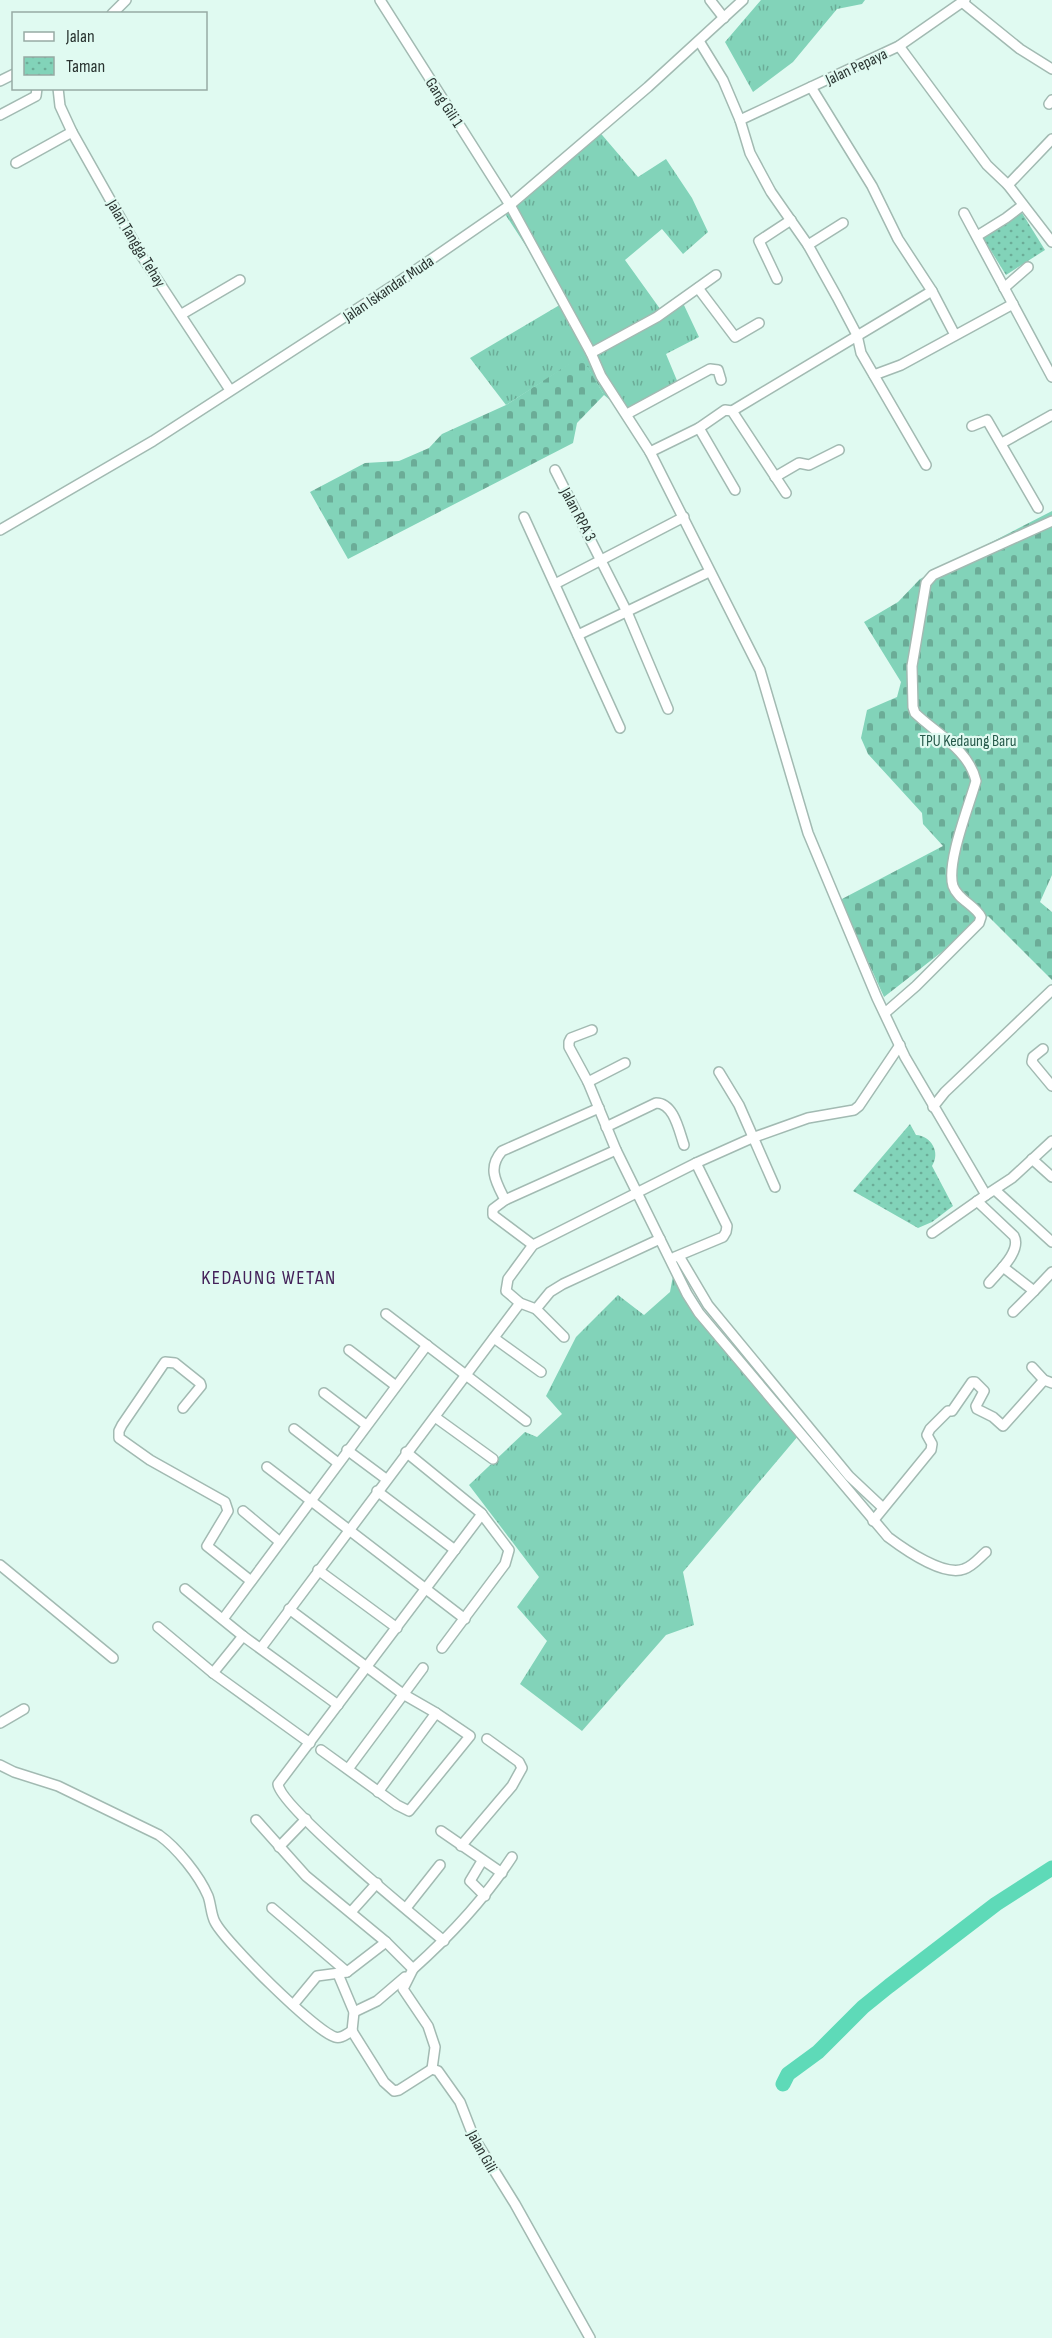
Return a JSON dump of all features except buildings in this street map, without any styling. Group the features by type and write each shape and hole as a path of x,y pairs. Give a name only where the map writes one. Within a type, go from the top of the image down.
{"street":[{"path":"114,12 126,0"},
{"name":"Gang Gili 1","path":"380,0 510,205 604,381 650,452 684,517 761,674 808,833 885,1013 933,1107 986,1195"},
{"path":"710,0 724,18"},
{"name":"Jalan Iskandar Muda","path":"0,530 153,441 397,284 510,205 743,0"},
{"path":"964,1 1020,49 1052,69"},
{"name":"Jalan Pepaya","path":"740,120 899,46 964,1"},
{"path":"699,41 723,80 740,120 750,153 771,192 808,245 857,335 861,353 926,465"},
{"path":"899,46 987,165 1008,185 1052,242"},
{"path":"811,87 872,186 898,238 932,291 955,335"},
{"path":"0,115 36,96 37,90"},
{"name":"Jalan Tangga Tehay","path":"57,90 60,106 72,132 143,258 230,390"},
{"path":"16,163 72,132"},
{"path":"1008,185 1052,139"},
{"path":"976,236 1023,205"},
{"path":"964,213 1052,377"},
{"path":"777,279 759,242 791,220"},
{"path":"808,245 843,223"},
{"path":"1004,288 1028,267"},
{"path":"591,353 657,317 716,275"},
{"path":"182,314 240,280"},
{"path":"698,288 735,337 759,323"},
{"path":"650,452 699,428 725,410 732,411 932,291"},
{"path":"874,375 901,365 1013,304"},
{"path":"627,414 710,369 718,370 721,380"},
{"path":"732,411 786,493"},
{"path":"1002,443 1052,415"},
{"path":"972,426 987,420 1038,508"},
{"path":"699,428 735,490"},
{"path":"775,477 799,463 809,465 839,450"},
{"name":"Jalan RPA 3","path":"555,470 602,559 668,709"},
{"path":"524,517 620,728"},
{"path":"555,584 684,517"},
{"path":"885,1013 980,923 981,917 964,901 954,887 951,868 976,781 973,768 965,756 915,713 913,707 912,666 926,583 933,575 1052,520"},
{"path":"578,635 709,572"},
{"path":"933,1107 945,1092 1052,990"},
{"path":"592,1030 571,1038 568,1042 588,1082 616,1150 660,1239 708,1305 849,1476 882,1507"},
{"path":"564,1337 536,1310 520,1303 506,1291 508,1279 533,1245 696,1163 752,1138 808,1118 854,1110 900,1045"},
{"path":"1043,1049 1033,1057 1032,1062 1052,1086"},
{"path":"588,1082 625,1063"},
{"path":"719,1072 739,1105 775,1187"},
{"path":"606,1127 660,1102 672,1113 684,1145"},
{"path":"505,1200 493,1176 496,1158 502,1151 599,1108"},
{"path":"932,1233 1012,1178 1052,1141"},
{"path":"533,1245 493,1215 493,1209 505,1200 616,1150"},
{"path":"1032,1159 1052,1177"},
{"path":"675,1258 723,1237 726,1232 727,1226 696,1163"},
{"path":"995,1190 1052,1242"},
{"path":"977,1202 1014,1236 1017,1242 1016,1248 1003,1267 988,1283"},
{"path":"536,1310 550,1292 563,1284 660,1239"},
{"path":"675,1258 687,1294 699,1313 873,1521 897,1544 948,1571 963,1570 986,1552"},
{"path":"1003,1267 1034,1291"},
{"path":"1013,1312 1052,1272"},
{"path":"261,1648 520,1303"},
{"path":"386,1314 526,1421"},
{"path":"494,1338 541,1372"},
{"path":"223,1619 427,1345"},
{"path":"349,1350 396,1386"},
{"path":"183,1408 201,1386 200,1383 175,1364 165,1362 122,1425 119,1438 150,1460 225,1502 228,1511 207,1546 251,1581"},
{"path":"873,1521 882,1507 931,1450 932,1444 927,1436 930,1429 948,1411 952,1411 972,1382 984,1391 975,1406 977,1409 993,1417 1003,1426 1048,1382 1032,1367"},
{"path":"324,1393 366,1425"},
{"path":"435,1417 492,1459"},
{"path":"294,1429 338,1463"},
{"path":"347,1450 386,1479"},
{"path":"406,1452 482,1514 510,1554 505,1564 442,1648"},
{"path":"267,1467 465,1619"},
{"path":"377,1491 455,1550"},
{"path":"243,1511 280,1542"},
{"path":"444,1941 306,1819 282,1794 278,1784 482,1514"},
{"path":"0,1565 113,1658"},
{"path":"318,1570 397,1628"},
{"path":"185,1589 243,1636 338,1705"},
{"path":"289,1609 403,1694 436,1713 470,1737 409,1811 378,1792 321,1750"},
{"path":"158,1627 213,1672 310,1743"},
{"path":"213,1672 243,1636"},
{"path":"348,1769 423,1668"},
{"path":"0,1723 24,1709"},
{"path":"378,1792 436,1713"},
{"path":"461,1846 512,1786 522,1768 519,1762 488,1739"},
{"path":"0,1765 14,1772 58,1786 171,1843 205,1890 213,1907 214,1921 230,1941 293,2005 334,2037 339,2038 352,2031"},
{"path":"279,1847 306,1819"},
{"path":"256,1821 306,1876 386,1942 412,1969"},
{"path":"441,1831 502,1873"},
{"path":"354,2012 377,2001 444,1941 485,1896 512,1857"},
{"path":"482,1861 470,1881 485,1896"},
{"path":"406,1908 440,1865"},
{"path":"351,1912 377,1883"},
{"path":"272,1908 343,1973 354,2012 352,2031 384,2082 394,2091 432,2069 435,2047 428,2026 403,1989 412,1969"},
{"path":"293,2005 317,1976 343,1973 386,1942"},
{"name":"Jalan Gili","path":"432,2069 438,2071 460,2102 474,2138 515,2204 590,2338"}],"green space":[{"path":"761,0 865,0 862,4 837,9 793,62 753,92 725,42"},
{"path":"597,129 638,177 666,159 692,198 708,232 683,254 662,229 625,260 663,313 683,303 699,337 666,354 678,383 623,411 604,395 581,357 506,405 470,358 563,303 505,214"},
{"path":"1022,213 1045,250 1006,275 983,238"},
{"path":"581,356 604,395 577,423 573,443 348,559 310,492 365,463 399,461 429,448 442,434 506,405"},
{"name":"TPU Kedaung Baru","path":"1052,511 1052,875 1040,902 1052,912 1052,980 988,916 884,997 840,900 943,846 923,824 922,813 868,754 861,738 867,710 897,697 901,682 864,622 898,602 920,579"},
{"path":"910,1124 916,1135 926,1138 933,1146 935,1161 932,1166 953,1206 932,1222 918,1228 853,1191"},
{"path":"676,1260 694,1300 804,1429 683,1572 694,1625 666,1635 582,1731 520,1684 547,1641 517,1607 539,1577 469,1485 525,1432 537,1437 562,1414 546,1396 576,1337 618,1295 644,1315 670,1292"}],"waterway":[{"path":"783,2084 788,2074 818,2052 863,2007 889,1986 996,1904 1052,1868"}],"district":[{"name":"KEDAUNG WETAN","path":"269,1277"}]}
